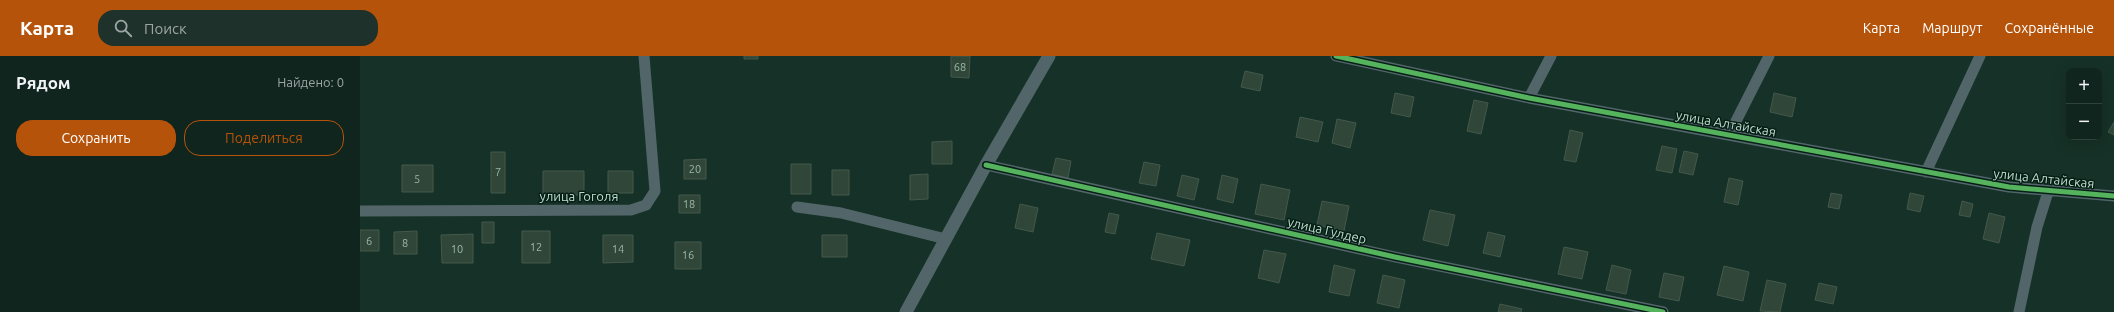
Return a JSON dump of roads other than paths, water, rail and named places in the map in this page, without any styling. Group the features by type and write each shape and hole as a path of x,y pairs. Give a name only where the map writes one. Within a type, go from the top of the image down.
{"street":[{"name":"улица Гоголя","path":"360,210 631,210 646,205 655,191 644,56"},
{"path":"906,312 986,165 1049,56"},
{"name":"улица Алтайская","path":"1336,56 1529,98 2009,188 2114,196"},
{"path":"1529,98 1551,56"},
{"path":"1729,135 1769,56"},
{"path":"1926,172 1980,56"},
{"name":"улица Гулдер","path":"986,165 1395,257 1663,312"},
{"path":"2019,312 2037,227 2048,192"},
{"path":"797,207 841,213 946,239"}]}
